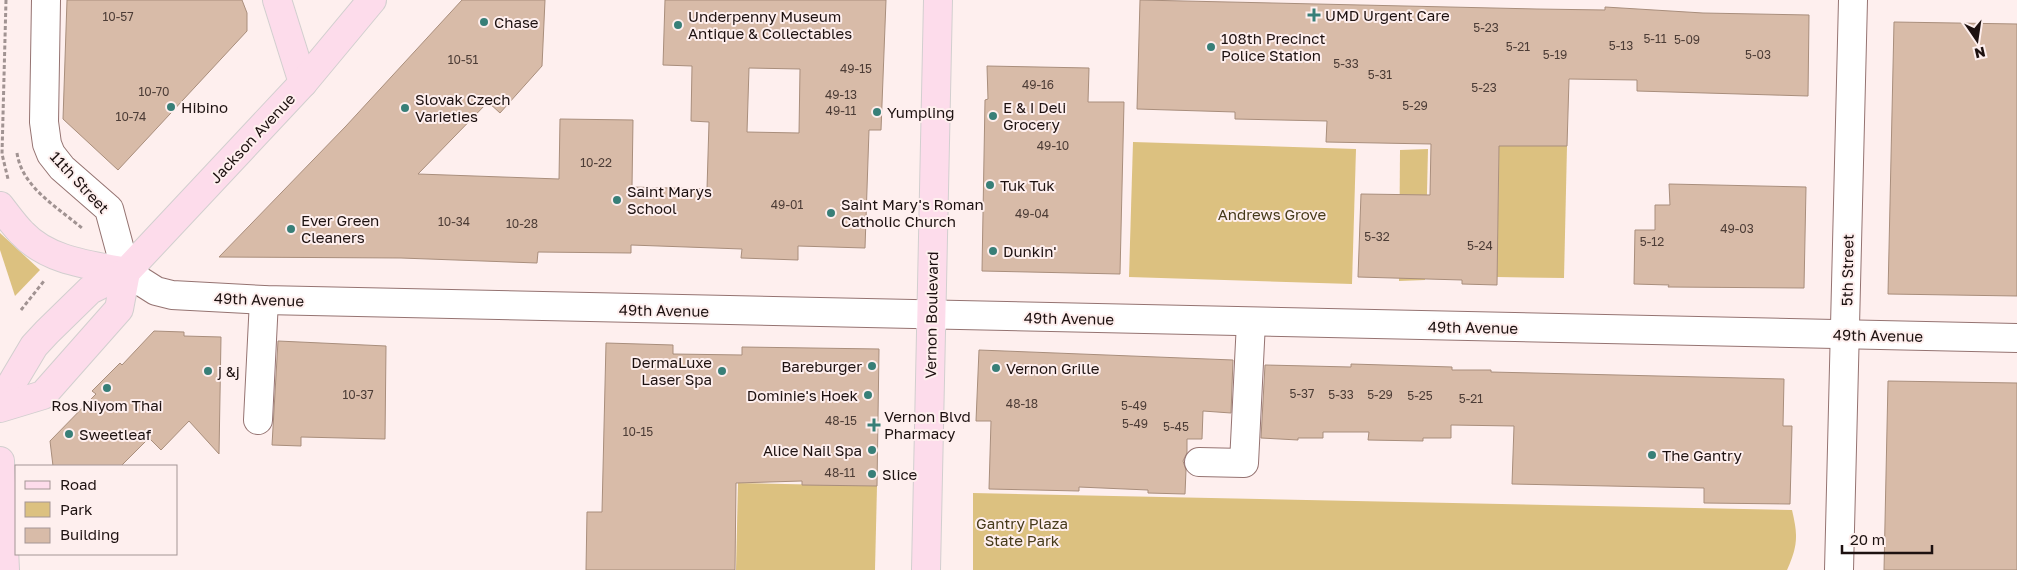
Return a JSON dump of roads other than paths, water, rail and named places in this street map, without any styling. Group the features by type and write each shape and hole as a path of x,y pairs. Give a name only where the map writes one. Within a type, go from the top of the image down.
{"main road":[{"path":"277,0 303,83"},
{"name":"Jackson Avenue","path":"0,403 34,346 90,290 126,272 303,83 372,0"},
{"name":"Vernon Boulevard","path":"926,570 938,0"},
{"path":"0,206 22,234 47,251 63,259 126,272 119,309 43,395 0,408"},
{"path":"0,461 5,570"}],"street":[{"name":"11th Street","path":"46,0 44,122 47,144 55,160 109,209 126,272"},
{"name":"5th Street","path":"1839,570 1853,0"},
{"name":"49th Avenue","path":"126,272 156,291 172,295 264,300 932,316 2017,338"},
{"path":"258,420 264,300"},
{"path":"1199,462 1244,463 1251,322"}],"place":[{"name":"UMD Urgent Care","path":"1314,15"},
{"name":"Chase","path":"484,22"},
{"name":"Underpenny Museum Antique & Collectables","path":"678,25"},
{"name":"108th Precinct Police Station","path":"1211,47"},
{"name":"Hibino","path":"171,107"},
{"name":"Slovak Czech Varieties","path":"405,108"},
{"name":"Yumpling","path":"877,112"},
{"name":"E & I Deli Grocery","path":"993,116"},
{"name":"Tuk Tuk","path":"990,185"},
{"name":"Saint Marys School","path":"617,200"},
{"name":"Saint Mary's Roman Catholic Church","path":"831,213"},
{"name":"Ever Green Cleaners","path":"291,229"},
{"name":"Dunkin'","path":"993,251"},
{"name":"Bareburger","path":"872,366"},
{"name":"Vernon Grille","path":"996,368"},
{"name":"j &j","path":"208,371"},
{"name":"DermaLuxe Laser Spa","path":"722,371"},
{"name":"Ros Niyom Thai","path":"107,388"},
{"name":"Dominie's Hoek","path":"868,395"},
{"name":"Vernon Blvd Pharmacy","path":"874,425"},
{"name":"Sweetleaf","path":"69,434"},
{"name":"Alice Nail Spa","path":"872,450"},
{"name":"The Gantry","path":"1652,455"},
{"name":"Slice","path":"872,474"}],"park label":[{"name":"Andrews Grove","path":"1272,214"},
{"name":"Gantry Plaza State Park","path":"1022,532"}]}
